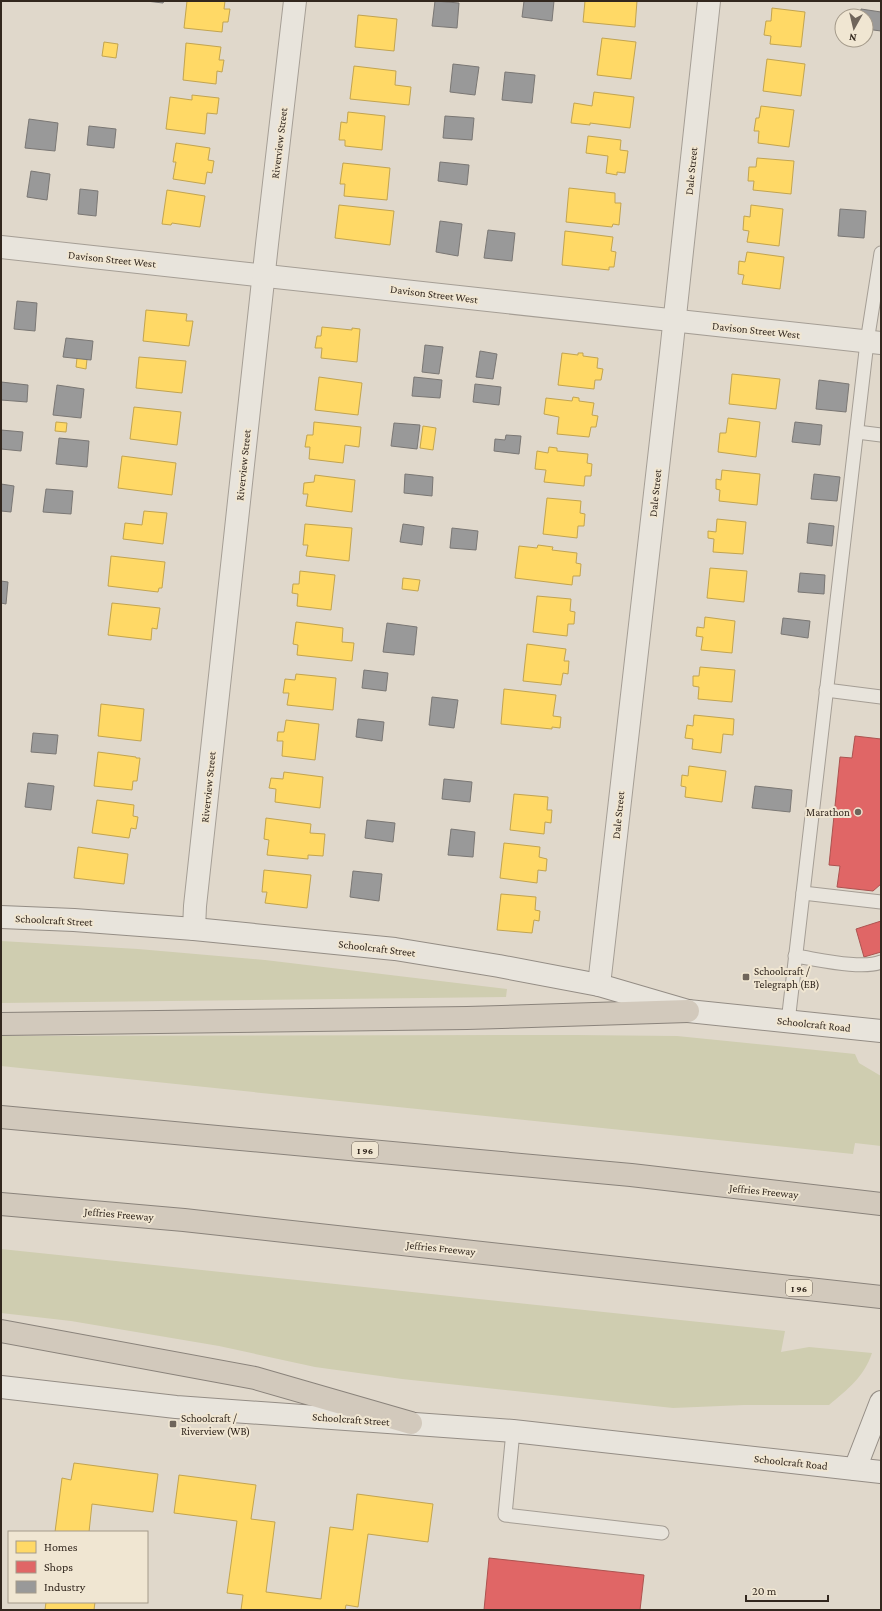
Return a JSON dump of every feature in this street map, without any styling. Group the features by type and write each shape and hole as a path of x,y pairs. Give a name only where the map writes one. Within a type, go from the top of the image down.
{"highway":[{"path":"1,1024 467,1018 688,1011"},
{"name":"Jeffries Freeway","path":"1,1117 631,1174 881,1204"},
{"name":"Jeffries Freeway","path":"1,1204 191,1221 881,1297"},
{"path":"1,1331 63,1341 255,1378 411,1423"}],"street":[{"name":"Riverview Street","path":"194,929 196,898 295,1"},
{"name":"Dale Street","path":"599,985 709,1"},
{"name":"Davison Street West","path":"1,247 264,274 674,322 874,343"},
{"name":"Schoolcraft Street","path":"1,917 74,920 194,929 395,949 499,966 599,985 688,1011 746,1018"},
{"name":"Schoolcraft Road","path":"746,1018 881,1031"},
{"name":"Schoolcraft Street","path":"1,1387 176,1407 513,1431 702,1452"},
{"path":"855,1468 881,1402"},
{"name":"Schoolcraft Road","path":"702,1452 881,1472"}],"lane":[{"path":"788,1022 857,432 874,343 881,253"},
{"path":"857,432 881,435"},
{"path":"826,690 881,697"},
{"path":"803,893 881,902"},
{"path":"795,956 856,964 875,964 881,962"},
{"path":"513,1431 505,1515 662,1533"}],"shaded area":[{"path":"1,941 138,949 265,960 507,989 506,997 1,1003"},
{"path":"1,1036 677,1036 855,1054 859,1063 881,1076 881,1146 855,1143 853,1154 1,1066"},
{"path":"1,1249 785,1331 781,1352 809,1347 872,1353 860,1376 849,1388 829,1405 744,1405 673,1408 402,1379 315,1367 219,1346 71,1321 1,1313"}],"building: Homes":[{"path":"187,1 225,1 224,9 230,9 228,22 223,22 222,32 184,28"},
{"path":"585,1 637,1 635,27 583,22"},
{"path":"772,8 805,12 801,47 770,44 771,36 764,35 766,21 771,21"},
{"path":"358,15 397,19 394,51 355,47"},
{"path":"602,38 636,42 631,79 597,75"},
{"path":"104,42 118,44 116,58 102,56"},
{"path":"186,43 221,47 219,60 224,60 222,72 217,71 216,84 183,80"},
{"path":"767,59 805,64 801,96 763,91"},
{"path":"354,66 396,71 395,85 411,87 409,105 350,99"},
{"path":"594,92 634,97 630,128 590,123 590,125 571,123 574,103 592,106"},
{"path":"192,95 219,98 217,114 207,113 205,134 166,129 170,97 192,100"},
{"path":"761,106 794,110 789,147 758,143 759,131 754,131 756,118 759,118"},
{"path":"348,112 385,116 382,150 345,146 345,140 339,140 341,122 347,123"},
{"path":"588,136 621,140 620,150 628,151 625,173 617,172 617,175 606,173 608,156 586,153"},
{"path":"176,143 210,148 208,160 214,161 212,173 207,172 205,184 173,179 176,162 173,162"},
{"path":"757,158 794,161 791,194 753,190 754,181 748,181 749,167 756,167"},
{"path":"343,163 390,168 387,200 344,196 345,184 340,184"},
{"path":"569,188 615,193 615,203 621,203 619,225 613,224 612,227 566,222"},
{"path":"167,190 205,196 200,227 172,223 171,225 162,224"},
{"path":"339,205 394,211 390,245 335,238"},
{"path":"751,205 783,209 779,246 747,242 749,231 743,230 744,216 750,217"},
{"path":"565,231 613,237 611,251 616,252 614,267 609,267 609,270 562,265"},
{"path":"747,252 784,257 780,289 742,284 744,275 738,274 739,261 745,262"},
{"path":"146,310 187,314 186,321 193,321 189,346 143,341"},
{"path":"322,327 352,330 352,328 360,329 357,362 321,358 322,348 315,348 317,336 321,336"},
{"path":"562,353 578,355 578,353 583,353 583,356 598,358 597,368 603,369 601,380 595,380 594,389 558,385"},
{"path":"139,357 186,361 182,393 136,388"},
{"path":"77,358 87,359 86,369 76,367"},
{"path":"732,374 780,379 776,409 729,404"},
{"path":"319,377 362,383 358,415 315,410"},
{"path":"573,397 579,398 579,401 594,403 592,415 598,416 596,427 591,427 589,437 557,434 559,417 544,414 546,398 572,401"},
{"path":"134,407 181,412 177,445 130,439"},
{"path":"728,418 760,422 756,457 718,452 720,433 726,433"},
{"path":"56,422 67,423 66,432 55,431"},
{"path":"314,422 361,427 359,447 345,445 343,463 309,459 310,447 305,447 307,435 313,435"},
{"path":"423,426 436,428 433,450 420,448"},
{"path":"549,447 557,448 557,451 588,454 587,463 592,464 591,476 585,476 584,486 544,482 546,470 535,469 537,451 548,453"},
{"path":"122,456 176,463 172,495 118,488"},
{"path":"722,470 760,474 757,505 719,501 720,490 716,489 716,479 721,480"},
{"path":"315,475 355,480 352,512 306,506 308,494 303,494 304,483 314,482"},
{"path":"547,498 581,501 580,513 585,514 584,526 578,526 577,538 543,534"},
{"path":"144,511 167,513 163,544 123,539 125,523 142,525"},
{"path":"717,519 746,522 743,554 713,552 714,539 708,538 708,531 716,532"},
{"path":"305,524 352,528 349,561 306,556 308,545 303,545"},
{"path":"538,545 553,547 552,550 577,553 576,563 581,564 580,576 573,576 572,585 515,578 519,546 537,548"},
{"path":"111,556 165,562 162,588 159,588 158,592 108,586"},
{"path":"710,568 747,571 744,602 707,598"},
{"path":"300,571 335,575 331,610 297,606 298,594 292,593 293,584 299,584"},
{"path":"403,578 420,580 418,591 402,589"},
{"path":"537,596 571,599 570,611 575,612 574,624 568,624 567,636 533,632"},
{"path":"112,603 160,608 157,629 152,628 151,640 108,635"},
{"path":"705,617 735,621 732,653 701,650 703,637 696,636 697,627 704,628"},
{"path":"296,622 343,628 342,642 354,643 352,661 297,655 298,645 293,644"},
{"path":"527,644 566,649 564,661 569,661 568,674 563,673 561,685 523,681"},
{"path":"700,667 735,670 732,702 698,699 699,687 693,686 693,676 699,676"},
{"path":"296,674 336,678 333,710 287,705 289,693 283,693 285,679 295,680"},
{"path":"504,689 556,695 553,716 561,717 560,728 552,727 552,729 501,724"},
{"path":"101,704 144,709 141,741 98,736"},
{"path":"694,715 734,719 733,735 723,734 721,753 692,749 693,739 685,738 687,725 693,726"},
{"path":"286,720 319,724 315,760 282,756 283,741 277,741 278,732 284,732"},
{"path":"98,752 140,758 137,781 133,781 132,790 94,786"},
{"path":"689,766 726,771 722,802 685,797 686,787 681,786 682,775 688,776"},
{"path":"284,772 323,777 320,808 275,802 276,789 269,788 271,778 283,779"},
{"path":"514,794 548,797 547,810 552,810 551,823 545,822 544,834 510,830"},
{"path":"97,800 134,805 133,816 138,817 136,829 131,828 129,838 92,833"},
{"path":"266,818 311,824 310,833 325,834 323,856 308,855 308,859 267,855 269,840 264,839"},
{"path":"504,843 540,847 539,857 547,859 546,871 538,870 537,883 500,878"},
{"path":"78,847 128,854 124,884 74,878"},
{"path":"264,870 311,875 307,908 265,903 267,892 262,892"},
{"path":"501,894 536,897 535,910 540,911 539,921 534,920 532,933 497,930"},
{"path":"74,1463 158,1474 153,1512 92,1504 89,1531 55,1531 62,1478 71,1480"},
{"path":"179,1475 256,1485 251,1519 275,1522 266,1592 321,1599 330,1527 353,1530 357,1494 433,1504 428,1542 368,1534 358,1607 346,1605 345,1610 241,1610 243,1595 227,1593 237,1521 174,1513"},
{"path":"46,1603 95,1603 94,1610 45,1610"}],"building: Shops":[{"name":"Marathon","path":"855,736 881,739 881,884 873,891 837,887 840,866 829,865 840,757 852,758"},
{"path":"881,921 881,952 864,957 856,929"},
{"path":"489,1558 644,1575 640,1610 484,1610"}],"building: Industry":[{"path":"146,1 164,1 163,3"},
{"path":"435,1 459,3 457,28 432,26"},
{"path":"524,1 554,1 552,21 522,17"},
{"path":"874,11 881,12 881,31 874,30"},
{"path":"453,64 479,67 475,95 450,92"},
{"path":"505,72 535,75 532,103 502,100"},
{"path":"445,116 474,118 472,140 443,138"},
{"path":"29,119 58,123 55,151 25,148"},
{"path":"89,126 116,129 114,148 87,145"},
{"path":"440,162 469,165 467,185 438,181"},
{"path":"31,171 50,174 47,200 27,197"},
{"path":"80,189 98,191 96,216 78,214"},
{"path":"840,209 866,211 864,238 838,236"},
{"path":"440,221 462,224 458,256 436,252"},
{"path":"488,230 515,233 512,261 484,258"},
{"path":"17,301 37,303 35,331 14,329"},
{"path":"66,338 93,341 91,360 63,357"},
{"path":"425,345 443,347 439,374 422,372"},
{"path":"480,351 497,354 493,379 476,377"},
{"path":"414,377 442,380 440,398 412,396"},
{"path":"819,380 849,384 846,412 816,409"},
{"path":"1,382 28,385 27,402 1,400"},
{"path":"475,384 501,387 499,405 473,402"},
{"path":"57,385 84,389 81,418 53,415"},
{"path":"795,422 822,425 820,445 792,442"},
{"path":"394,423 420,425 417,449 391,446"},
{"path":"1,430 23,432 21,451 1,449"},
{"path":"506,435 521,436 519,454 494,451 495,439 505,440"},
{"path":"59,438 89,441 87,467 56,464"},
{"path":"405,474 433,477 432,496 404,493"},
{"path":"814,474 840,477 837,501 811,499"},
{"path":"1,484 14,486 11,512 1,511"},
{"path":"46,489 73,491 71,514 43,512"},
{"path":"809,523 834,526 832,546 807,543"},
{"path":"403,524 424,527 422,545 400,542"},
{"path":"452,528 478,531 476,550 450,548"},
{"path":"800,573 825,575 824,594 798,592"},
{"path":"1,581 8,582 6,604 1,603"},
{"path":"783,618 810,621 808,638 781,634"},
{"path":"387,623 417,627 414,655 383,652"},
{"path":"364,670 388,673 386,691 362,688"},
{"path":"432,697 458,700 454,728 429,725"},
{"path":"358,719 384,722 382,741 356,737"},
{"path":"33,733 58,735 56,754 31,752"},
{"path":"444,779 472,782 470,802 442,799"},
{"path":"28,783 54,786 51,810 25,807"},
{"path":"755,786 792,790 790,812 752,808"},
{"path":"367,820 395,823 393,842 365,838"},
{"path":"451,829 475,832 473,857 448,855"},
{"path":"353,871 382,874 379,901 350,897"}],"place":[{"name":"Marathon","path":"858,812"},
{"name":"Schoolcraft / Telegraph (EB)","path":"746,977"},
{"name":"Schoolcraft / Riverview (WB)","path":"173,1424"}]}
